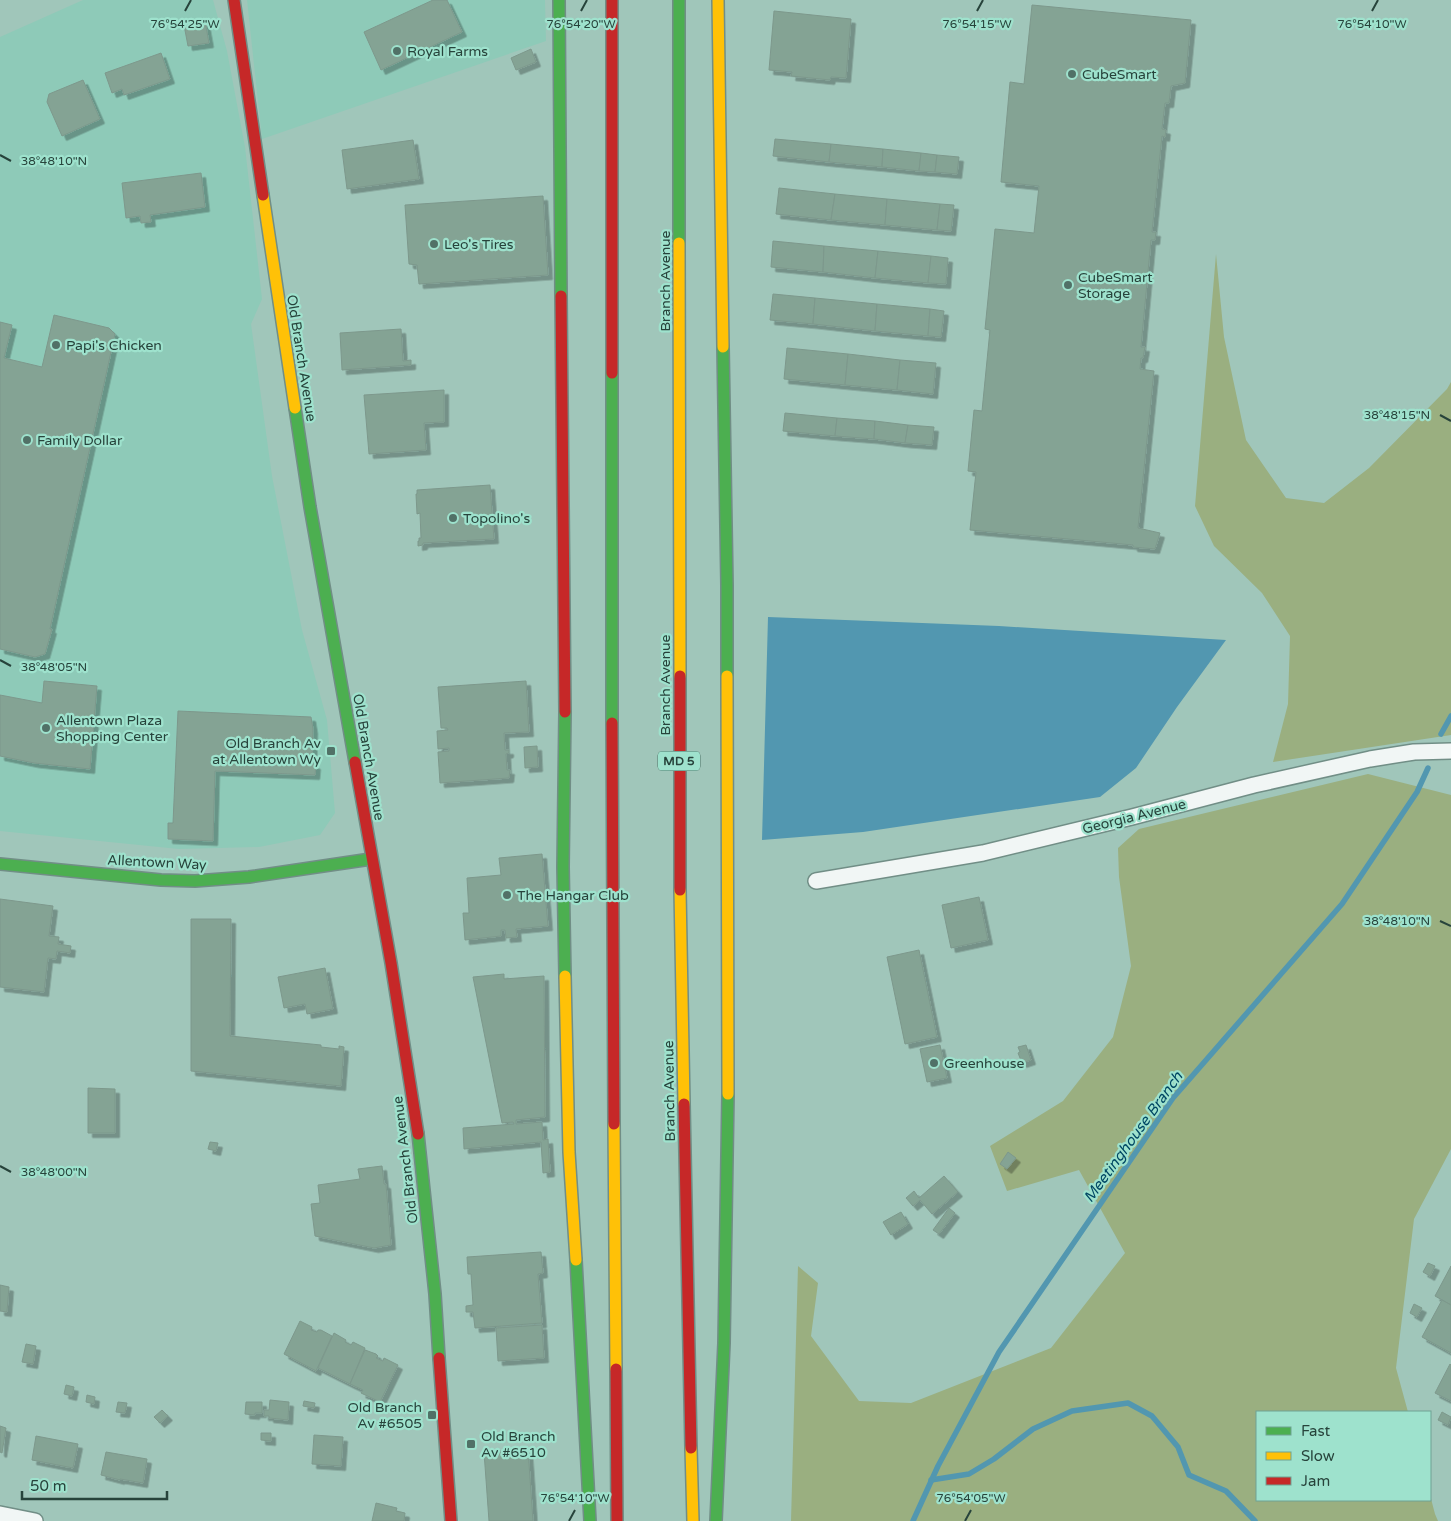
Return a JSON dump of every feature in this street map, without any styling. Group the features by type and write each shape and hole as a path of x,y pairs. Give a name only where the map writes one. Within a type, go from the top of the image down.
{"main road":[{"name":"Old Branch Avenue","path":"234,0 310,507 371,859 391,963 418,1132 435,1303 451,1521"},
{"path":"559,0 565,730 563,867 569,1152 581,1327 590,1521"},
{"path":"612,0 612,796 617,1521"},
{"name":"Branch Avenue","path":"679,0 679,845 693,1521"},
{"path":"716,1521 724,1343 728,1103 725,794 727,586 718,0"},
{"path":"719,51 724,0"},
{"name":"Allentown Way","path":"0,864 161,880 195,881 249,877 371,859"}],"street":[{"name":"Georgia Avenue","path":"816,881 983,853 1254,785 1378,758 1414,752 1451,751"},
{"path":"0,1514 35,1521"}],"shaded area":[{"path":"83,0 213,0 227,51 245,147 262,299 251,324 272,476 302,630 327,720 335,813 320,835 259,847 179,849 0,831 0,37"},
{"path":"247,0 545,0 546,41 262,139"},
{"path":"1216,254 1224,337 1246,440 1286,498 1324,503 1369,468 1447,389 1451,382 1451,735 1273,762 1288,704 1290,636 1262,593 1214,546 1195,506"},
{"path":"1368,774 1451,795 1451,1149 1414,1219 1396,1368 1408,1411 1256,1411 1256,1501 1431,1501 1431,1499 1438,1521 791,1521 798,1266 818,1283 811,1336 859,1401 911,1403 1051,1348 1125,1253 1079,1170 1007,1191 990,1146 1063,1101 1113,1037 1131,966 1119,877 1118,848 1139,829"}],"water":[{"path":"768,617 999,626 1226,640 1177,707 1136,768 1100,797 863,832 762,840"}],"building":[{"name":"Royal Farms","path":"433,0 447,0 462,32 381,70 364,32"},
{"name":"CubeSmart Storage","path":"1032,5 1191,20 1185,83 1171,86 1169,103 1165,103 1162,129 1166,130 1165,137 1162,136 1152,232 1156,232 1155,240 1151,240 1141,347 1145,347 1140,369 1154,371 1138,528 1160,533 1155,549 1133,547 1133,545 970,530 976,472 968,471 974,410 982,411 990,330 985,329 995,229 1034,233 1039,186 1001,182 1010,82 1024,84"},
{"path":"774,11 851,19 846,78 831,77 830,80 791,76 792,72 769,70"},
{"path":"205,21 209,43 188,46 184,25"},
{"path":"531,49 536,62 516,70 511,58"},
{"path":"161,53 170,79 124,95 122,89 112,93 105,73"},
{"path":"83,80 100,119 62,136 47,102 49,94"},
{"path":"775,139 831,144 829,162 773,156"},
{"path":"413,140 419,179 347,189 342,150"},
{"path":"831,144 883,149 882,167 829,162"},
{"path":"883,149 921,153 919,171 882,167"},
{"path":"921,153 937,155 935,172 919,171"},
{"path":"937,155 959,157 957,174 935,172"},
{"path":"201,173 205,207 150,215 151,222 141,223 140,216 126,218 122,183"},
{"path":"779,188 835,194 831,220 776,214"},
{"path":"835,194 887,199 885,225 831,220"},
{"path":"543,196 548,275 419,284 417,265 409,264 405,205"},
{"path":"887,199 940,204 937,230 885,225"},
{"path":"940,204 954,205 951,231 937,230"},
{"path":"773,241 824,246 823,272 771,267"},
{"path":"824,246 878,251 875,278 823,272"},
{"path":"878,251 931,256 928,283 875,278"},
{"path":"931,256 948,258 946,284 928,283"},
{"path":"773,294 815,298 813,324 770,320"},
{"path":"815,298 877,304 875,331 813,324"},
{"path":"877,304 930,309 928,336 875,331"},
{"path":"930,309 944,311 941,337 928,336"},
{"path":"54,315 109,328 115,334 50,629 52,629 45,654 35,657 0,649 0,322 12,325 4,358 42,367"},
{"path":"401,329 403,361 411,360 411,365 342,370 340,333"},
{"path":"787,348 848,354 845,385 784,379"},
{"path":"848,354 900,360 897,390 845,385"},
{"path":"900,360 936,363 933,394 897,390"},
{"path":"444,390 444,422 424,423 426,450 369,454 364,395"},
{"path":"785,413 837,418 835,436 783,431"},
{"path":"837,418 875,421 874,439 835,436"},
{"path":"875,421 908,425 905,443 874,439"},
{"path":"908,425 934,427 932,445 905,443"},
{"path":"490,485 494,539 423,543 423,545 418,546 419,538 421,538 420,513 417,514 417,490"},
{"name":"Allentown Plaza Shopping Center","path":"44,681 97,686 90,769 34,763 0,756 0,695 42,703"},
{"path":"526,681 529,732 504,733 505,750 509,750 509,753 506,754 507,770 510,770 509,778 440,783 438,752 449,751 449,748 438,749 437,731 448,730 447,728 441,728 438,687"},
{"path":"178,711 311,717 313,729 312,764 316,765 315,775 215,771 213,841 168,839 168,823 173,823"},
{"path":"537,746 538,767 525,768 524,747"},
{"name":"The Hangar Club","path":"542,854 548,926 516,929 517,937 506,938 505,930 501,930 501,936 465,940 463,913 469,913 467,878 501,875 499,858"},
{"path":"979,897 988,940 951,948 942,905"},
{"path":"0,899 53,906 49,936 59,937 58,944 71,946 70,953 57,951 56,959 48,958 44,992 0,987"},
{"path":"191,919 231,919 230,1036 321,1045 321,1047 339,1049 339,1046 344,1047 341,1086 191,1071"},
{"path":"919,950 937,1037 905,1044 887,957"},
{"path":"325,968 333,1009 307,1014 305,1004 284,1008 278,977"},
{"path":"504,974 504,979 544,976 545,1117 516,1120 516,1124 542,1122 543,1140 548,1139 550,1172 543,1173 541,1142 464,1149 463,1128 514,1124 513,1122 502,1123 473,977"},
{"name":"Greenhouse","path":"940,1045 947,1078 927,1082 920,1049"},
{"path":"1026,1045 1031,1060 1022,1063 1018,1047"},
{"path":"88,1088 115,1089 115,1133 88,1133"},
{"path":"210,1142 218,1143 216,1151 208,1149"},
{"path":"1008,1152 1016,1158 1007,1169 1000,1164"},
{"path":"382,1166 384,1184 386,1184 391,1245 374,1248 315,1236 311,1204 320,1203 318,1185 360,1179 358,1169"},
{"path":"944,1176 958,1192 932,1214 920,1200 913,1206 906,1198 914,1191 919,1198"},
{"path":"949,1208 955,1213 939,1234 933,1230"},
{"path":"901,1212 908,1224 891,1235 883,1222"},
{"path":"541,1252 543,1273 538,1274 542,1323 475,1328 473,1312 466,1312 466,1306 473,1305 471,1274 468,1274 467,1257"},
{"path":"1428,1263 1435,1266 1430,1276 1423,1272"},
{"path":"1451,1266 1451,1305 1435,1296"},
{"path":"0,1285 9,1287 7,1312 0,1311"},
{"path":"1442,1300 1451,1305 1451,1353 1422,1337"},
{"path":"1414,1304 1422,1308 1417,1317 1410,1313"},
{"path":"300,1321 312,1327 311,1330 317,1332 321,1330 332,1336 316,1371 284,1354"},
{"path":"542,1325 544,1358 498,1361 496,1328"},
{"path":"334,1333 351,1345 353,1342 365,1348 350,1384 318,1368"},
{"path":"26,1344 36,1346 33,1364 22,1362"},
{"path":"365,1350 376,1354 378,1356 376,1358 383,1361 384,1358 398,1365 380,1402 361,1393 363,1390 350,1384"},
{"path":"1451,1365 1451,1401 1435,1393"},
{"path":"66,1385 74,1387 72,1396 64,1394"},
{"path":"87,1395 95,1397 94,1404 86,1402"},
{"path":"270,1400 289,1402 288,1420 264,1416 264,1410 269,1410"},
{"path":"304,1401 315,1403 314,1408 303,1406"},
{"path":"118,1402 127,1403 125,1413 116,1412"},
{"path":"246,1402 262,1402 262,1413 255,1413 255,1415 245,1414"},
{"path":"162,1410 168,1416 160,1423 154,1417"},
{"path":"1442,1412 1451,1417 1448,1425 1438,1420"},
{"path":"0,1426 6,1428 2,1453 0,1452"},
{"path":"261,1433 271,1433 271,1441 261,1440"},
{"path":"314,1435 343,1437 341,1466 312,1464"},
{"path":"36,1436 78,1444 73,1468 32,1460"},
{"path":"528,1449 533,1521 489,1521 484,1452"},
{"path":"106,1452 147,1459 143,1483 101,1475"},
{"path":"376,1503 397,1508 396,1511 405,1513 404,1521 372,1521"}],"waterway":[{"name":"Meetinghouse Branch","path":"1441,734 1451,716"},
{"name":"Meetinghouse Branch","path":"913,1521 938,1466 999,1352 1173,1098 1342,904 1417,792 1428,768"},
{"path":"931,1480 969,1474 994,1459 1033,1429 1072,1411 1128,1403 1152,1416 1178,1447 1189,1475 1226,1491 1255,1521"}],"traffic: fast":[{"path":"559,0 561,296"},
{"path":"679,0 679,243"},
{"path":"723,347 727,676"},
{"path":"612,373 612,723"},
{"path":"295,408 310,507 355,762"},
{"path":"565,712 563,867 565,976"},
{"path":"0,864 161,880 195,881 249,877 371,859"},
{"path":"716,1521 724,1343 728,1094"},
{"path":"418,1134 435,1294 439,1358"},
{"path":"576,1260 590,1521"}],"traffic: slow":[{"path":"718,0 723,347"},
{"path":"263,195 295,408"},
{"path":"679,243 680,676"},
{"path":"727,676 728,1094"},
{"path":"680,890 684,1104"},
{"path":"565,976 569,1152 576,1260"},
{"path":"614,1124 616,1369"},
{"path":"691,1448 693,1521"}],"traffic: jam":[{"path":"234,0 263,195"},
{"path":"612,0 612,373"},
{"path":"561,296 565,712"},
{"path":"680,676 680,890"},
{"path":"612,723 614,1124"},
{"path":"355,762 391,963 418,1134"},
{"path":"684,1104 691,1448"},
{"path":"439,1358 451,1521"},
{"path":"616,1369 617,1521"}],"place":[{"name":"Royal Farms","path":"397,51"},
{"name":"CubeSmart","path":"1072,74"},
{"name":"Leo's Tires","path":"434,244"},
{"name":"CubeSmart Storage","path":"1068,285"},
{"name":"Papi's Chicken","path":"56,345"},
{"name":"Family Dollar","path":"27,440"},
{"name":"Topolino's","path":"453,518"},
{"name":"Allentown Plaza Shopping Center","path":"46,728"},
{"name":"Old Branch Av at Allentown Wy","path":"331,751"},
{"name":"The Hangar Club","path":"507,895"},
{"name":"Greenhouse","path":"934,1063"},
{"name":"Old Branch Av #6505","path":"432,1415"},
{"name":"Old Branch Av #6510","path":"471,1444"}]}
